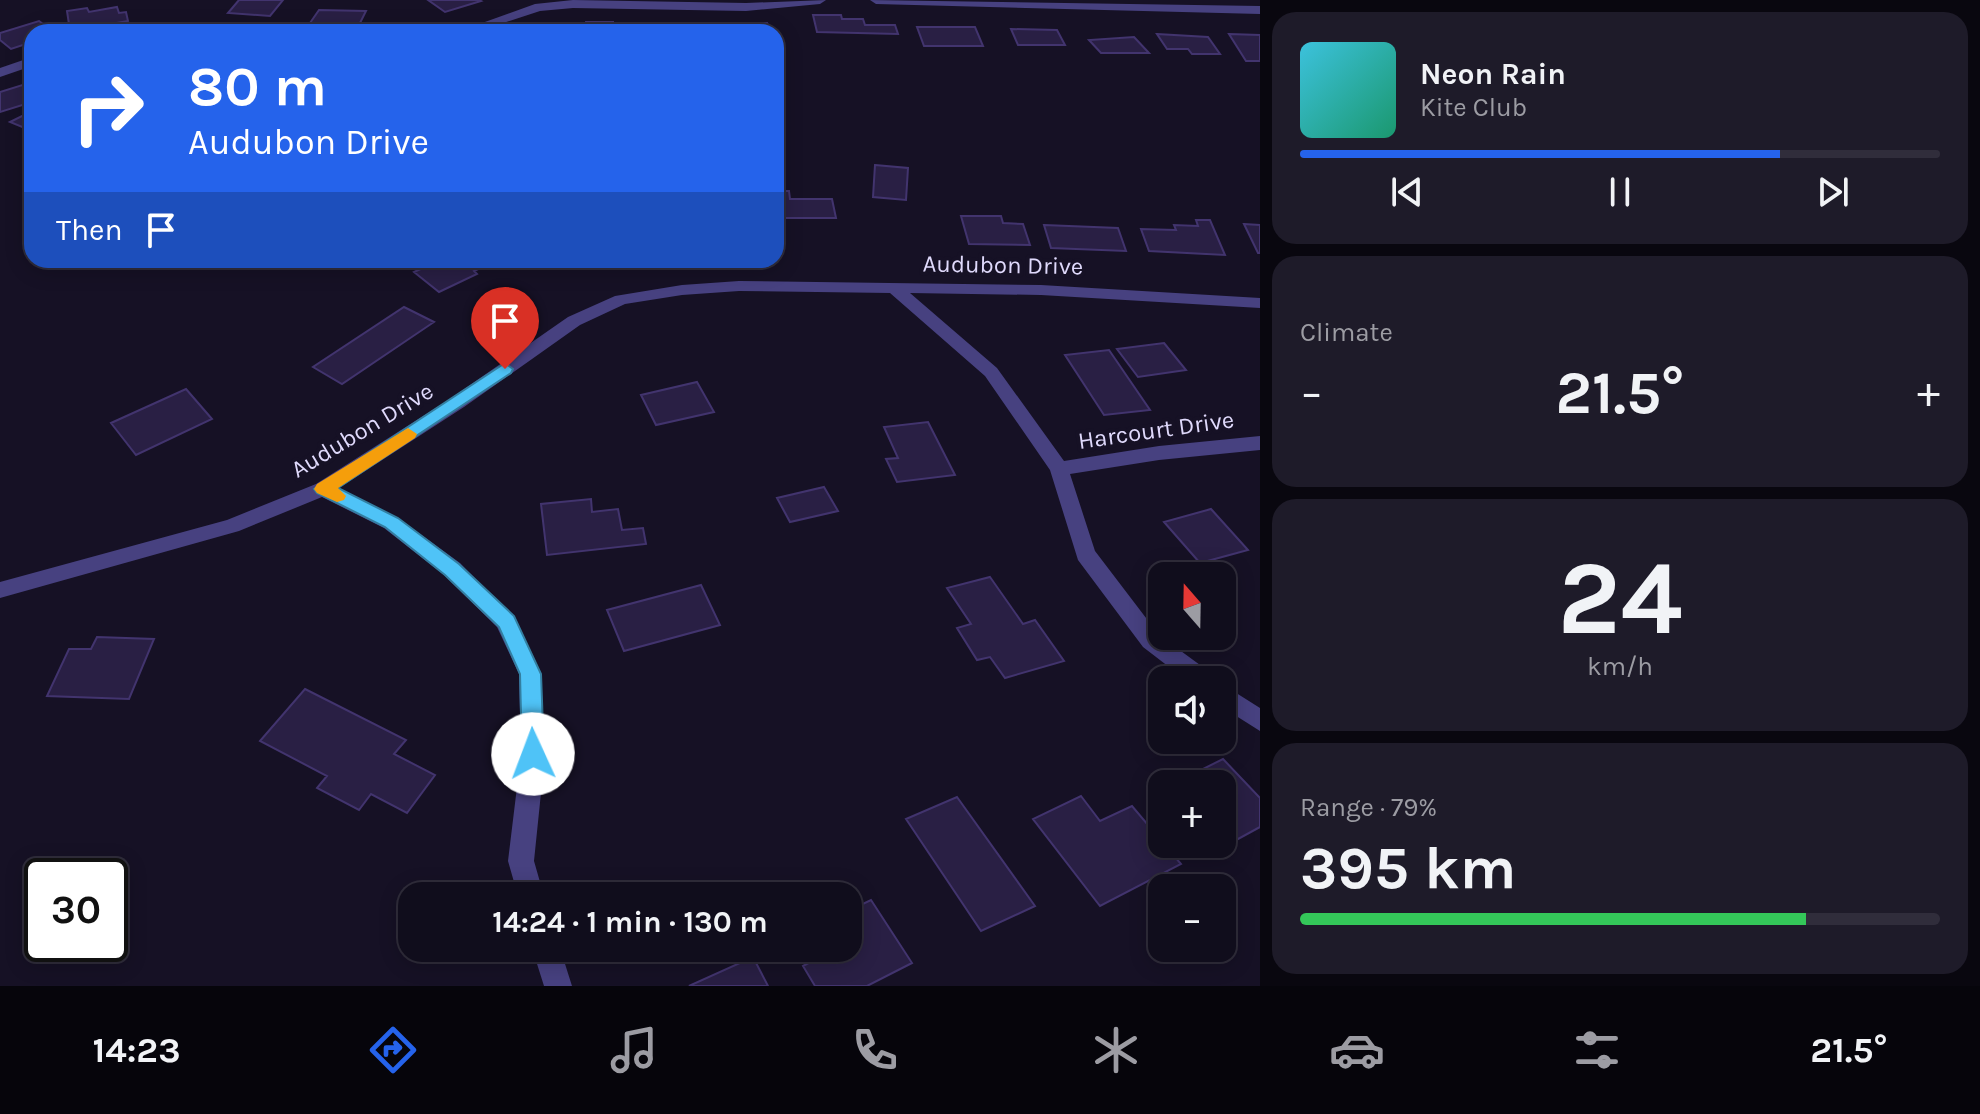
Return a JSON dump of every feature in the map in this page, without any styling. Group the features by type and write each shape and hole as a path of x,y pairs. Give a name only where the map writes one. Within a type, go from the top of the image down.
{"street":[{"path":"487,24 539,7 573,4 746,7 820,0"},
{"path":"876,0 1260,10"},
{"path":"0,73 24,64"},
{"name":"Audubon Drive","path":"0,590 232,526 323,489 457,403 574,321 621,300 682,290 739,286 1041,290 1260,303"},
{"path":"894,288 991,372 1059,469 1085,554 1151,641 1184,666"},
{"name":"Harcourt Drive","path":"1059,469 1159,453 1260,443"},
{"path":"323,489 391,523 452,569 506,622 530,674 533,754 521,861 527,882"},
{"path":"1236,704 1260,721"},
{"path":"550,962 558,986"}],"building":[{"path":"239,0 283,0 270,16 228,13"},
{"path":"428,0 479,0 481,1 445,12"},
{"path":"117,7 119,13 126,12 128,21 69,24 67,11 87,8 89,12"},
{"path":"319,10 366,11 360,24 310,23"},
{"path":"813,15 863,19 865,25 895,25 898,34 817,32"},
{"path":"586,22 613,22 613,24"},
{"path":"24,26 24,45 11,49 0,40 0,33"},
{"path":"917,27 975,27 983,46 924,46"},
{"path":"1011,29 1057,30 1065,45 1018,45"},
{"path":"1157,34 1208,37 1220,54 1192,54 1188,49 1167,49"},
{"path":"1229,34 1260,35 1260,61 1246,61"},
{"path":"1134,37 1149,53 1101,53 1089,40"},
{"path":"24,84 24,104 0,112 0,92"},
{"path":"24,115 24,128 10,122"},
{"path":"875,165 908,168 906,200 873,197"},
{"path":"784,191 789,191 790,199 832,199 836,218 784,218"},
{"path":"961,216 1001,216 1003,223 1023,224 1030,245 969,244"},
{"path":"1196,220 1210,220 1225,255 1149,251 1141,229 1176,230 1174,225 1198,226"},
{"path":"1244,224 1260,225 1260,253 1258,253"},
{"path":"1044,225 1118,228 1126,251 1051,248"},
{"path":"423,268 480,268 474,271 477,274 439,292 414,272"},
{"path":"404,307 434,322 342,384 313,367"},
{"path":"1164,343 1186,370 1138,377 1117,349"},
{"path":"1109,350 1150,410 1104,415 1065,355"},
{"path":"697,382 714,412 656,425 641,395"},
{"path":"186,389 212,419 136,455 111,423"},
{"path":"928,422 955,475 897,482 886,459 898,458 884,427"},
{"path":"824,487 838,511 790,522 777,498"},
{"path":"591,499 592,512 618,509 622,530 643,528 646,544 547,555 541,504"},
{"path":"1211,509 1248,550 1199,562 1164,522"},
{"path":"990,577 1023,624 1035,620 1064,661 1005,678 990,657 977,660 957,628 971,624 947,588"},
{"path":"701,585 720,625 624,651 607,610"},
{"path":"97,637 154,639 129,699 47,696 69,649 91,649"},
{"path":"305,689 406,740 394,754 435,775 407,813 371,794 359,810 317,788 327,776 260,741"},
{"path":"1223,759 1233,770 1201,770"},
{"path":"1236,773 1260,798 1260,827 1236,840"},
{"path":"1081,796 1100,821 1132,806 1148,825 1148,858 1176,858 1181,864 1162,874 1148,874 1148,881 1100,906 1033,819"},
{"path":"957,797 1035,906 981,931 906,819"},
{"path":"871,900 912,963 867,986 815,986 803,966 810,962 862,962 862,904"},
{"path":"742,962 756,962 768,986 689,986"}],"slow traffic":[{"path":"337,496 323,489 408,434"}],"route":[{"path":"505,369 323,489 391,523 452,569 506,622 530,674 533,754"}]}
